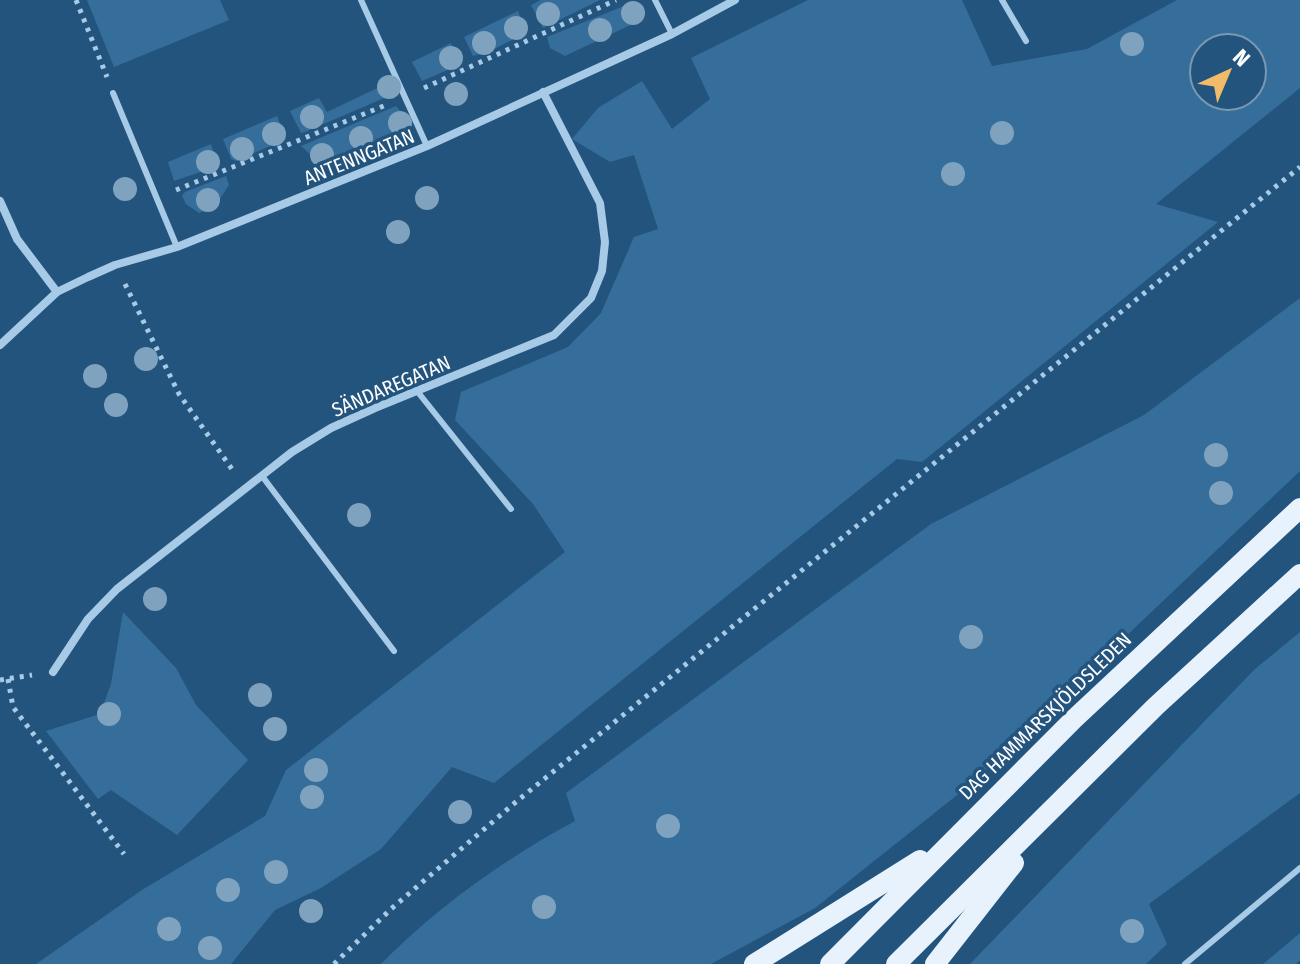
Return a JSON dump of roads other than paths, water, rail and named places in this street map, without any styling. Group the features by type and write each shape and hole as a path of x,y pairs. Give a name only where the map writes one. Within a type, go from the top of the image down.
{"main road":[{"name":"DAG HAMMARSKJÖLDSLEDEN","path":"830,964 1074,719 1300,508"},
{"path":"896,964 1156,706 1300,574"},
{"path":"935,964 980,910 1046,818"},
{"path":"754,964 952,840"}],"street":[{"name":"ANTENNGATAN","path":"0,345 57,292 115,265 177,247 427,146 672,34 735,0"},
{"name":"SÄNDAREGATAN","path":"53,672 88,619 117,589 262,476 331,428 554,335 591,298 602,271 605,242 600,203 543,92"},
{"path":"0,201 17,239 57,292"}],"lane":[{"path":"361,0 427,146"},
{"path":"655,0 672,34"},
{"path":"1002,0 1026,41"},
{"path":"113,93 177,247"},
{"path":"417,391 511,509"},
{"path":"262,476 394,651"},
{"path":"1185,964 1300,868"}]}
